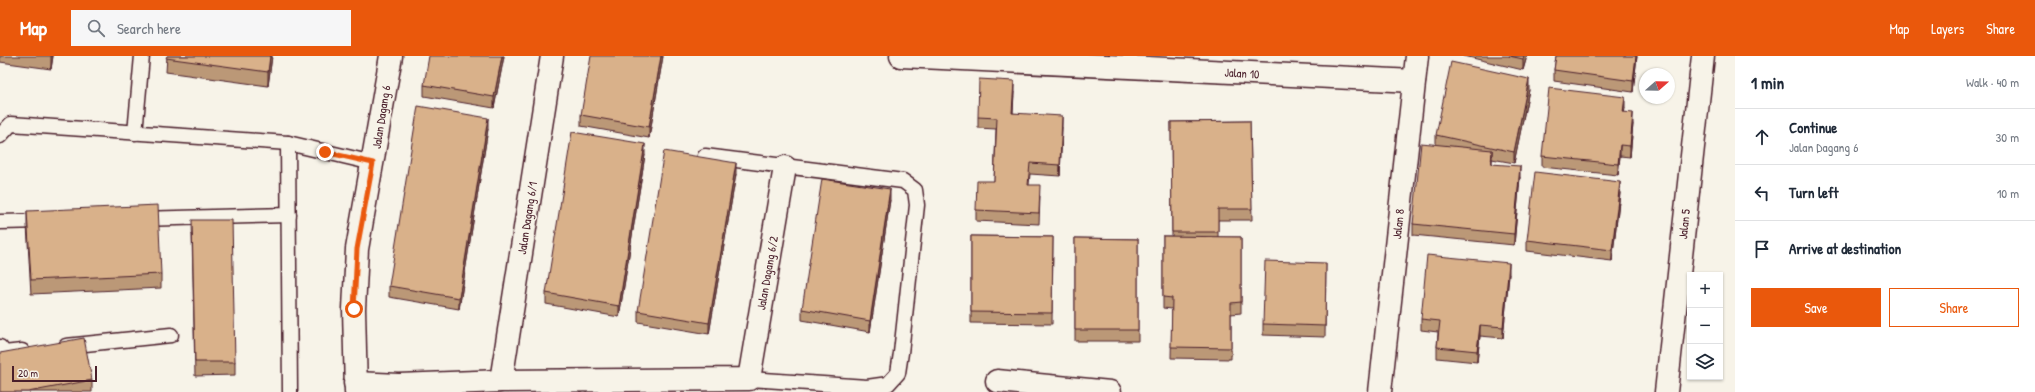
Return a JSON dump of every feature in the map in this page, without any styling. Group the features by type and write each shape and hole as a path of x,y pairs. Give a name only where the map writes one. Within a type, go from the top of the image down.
{"street":[{"name":"Jalan Dagang 6","path":"356,388 354,309 357,249 391,56"},
{"name":"Jalan Dagang 6/1","path":"501,381 552,56"},
{"name":"Jalan 10","path":"901,56 1414,81"},
{"name":"Jalan 8","path":"1380,392 1417,56"},
{"name":"Jalan 5","path":"1666,392 1703,56"},
{"name":"Jalan Dagang 6/2","path":"749,379 785,166"},
{"path":"356,388 501,381 749,379"},
{"path":"997,381 1110,392"}],"lane":[{"path":"135,133 142,56"},
{"path":"0,136 11,124 288,143 373,163"},
{"path":"288,143 290,392"},
{"path":"704,156 903,181 915,190 917,205 898,373 888,384 867,387 749,379"},
{"path":"125,219 289,215"},
{"path":"0,222 62,221"},
{"path":"49,348 171,335"},
{"path":"0,347 4,353 34,350"}],"building":[{"path":"167,56 270,56 268,72 166,58"},
{"path":"429,56 502,56 494,97 424,85"},
{"path":"591,56 661,56 649,127 581,115"},
{"path":"1509,56 1524,56 1523,59"},
{"path":"1556,56 1636,56 1633,81 1554,70"},
{"path":"1451,62 1529,79 1514,152 1436,135"},
{"path":"979,79 1014,81 1012,113 1062,116 1060,165 1030,163 1028,185 1040,185 1039,213 976,210 977,181 994,181 997,118 978,117"},
{"path":"1549,88 1625,97 1623,112 1633,113 1630,146 1620,145 1618,164 1542,156"},
{"path":"418,106 488,118 459,298 389,286"},
{"path":"1250,121 1252,209 1218,209 1218,232 1172,232 1171,122"},
{"path":"572,132 645,144 619,306 546,293"},
{"path":"1421,143 1492,150 1491,164 1520,166 1514,234 1413,224"},
{"path":"664,151 736,163 709,323 638,311"},
{"path":"1535,172 1620,182 1612,250 1527,240"},
{"path":"822,179 890,189 870,321 802,309"},
{"path":"158,205 161,274 31,280 27,211"},
{"path":"192,220 232,220 235,362 195,362"},
{"path":"971,236 1053,237 1052,313 971,312"},
{"path":"1163,236 1241,237 1241,302 1231,303 1231,348 1171,347 1172,298 1163,297"},
{"path":"1075,238 1138,239 1138,330 1075,330"},
{"path":"1427,255 1509,263 1503,327 1480,325 1477,351 1437,347 1440,321 1421,319"},
{"path":"1265,261 1326,263 1325,326 1263,324"},
{"path":"84,338 92,380 28,392 0,392 0,353"}],"route":[{"path":"325,152 373,163 357,249 354,309"}]}
